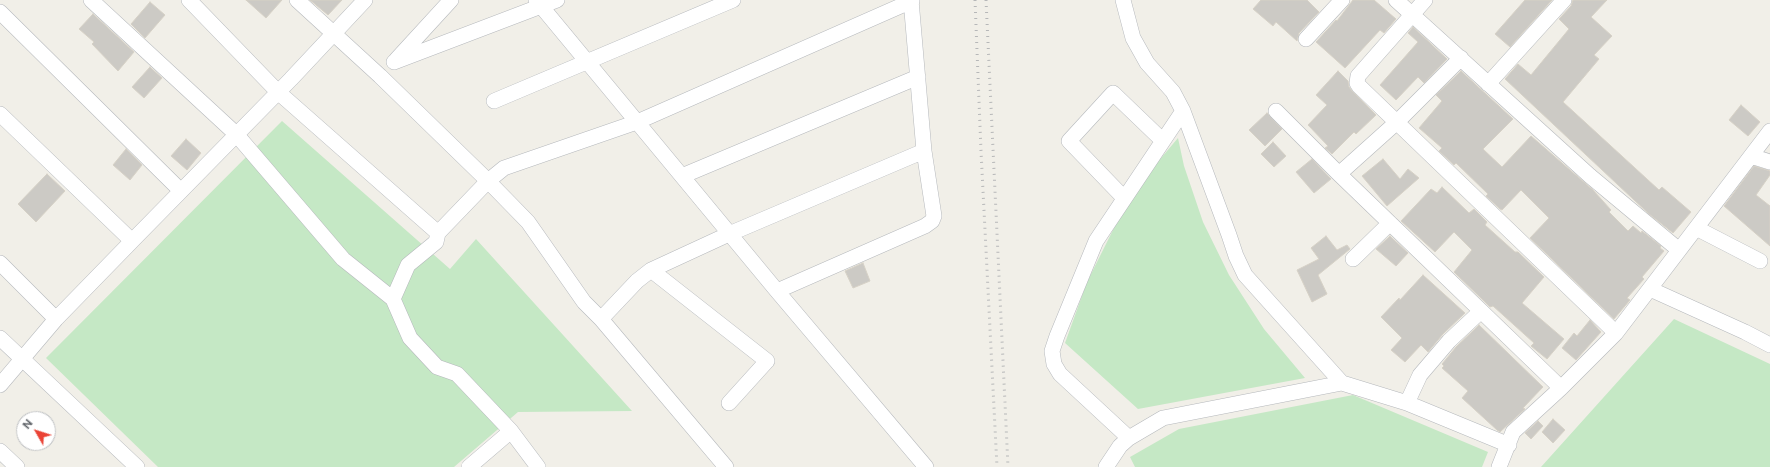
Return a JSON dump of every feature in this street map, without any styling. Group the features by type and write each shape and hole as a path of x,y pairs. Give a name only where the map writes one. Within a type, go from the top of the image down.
{"street":[{"path":"91,0 236,134 343,259 393,299 410,338 436,367 457,374 511,431 538,467"},
{"path":"189,0 278,92 438,233"},
{"path":"297,0 333,35 380,76 528,222 584,302 726,467"},
{"path":"0,385 56,319 278,92 365,0"},
{"path":"380,76 451,0"},
{"path":"394,62 539,3 557,0"},
{"path":"494,101 734,0"},
{"path":"393,299 408,265 436,242 438,233 488,181 504,168 637,122 912,0 924,151 934,216 925,226 777,292"},
{"path":"1123,0 1133,38 1147,63 1174,92 1184,111 1236,256 1245,275 1342,383"},
{"path":"1306,39 1342,0"},
{"path":"1396,0 1590,176 1679,250"},
{"path":"1412,14 1417,0"},
{"path":"1424,0 1357,80 1359,86 1484,208 1616,333"},
{"path":"1488,84 1564,0"},
{"path":"539,3 777,292 926,467"},
{"path":"0,12 181,191"},
{"path":"1339,174 1397,122 1461,58"},
{"path":"682,176 918,77"},
{"path":"1124,198 1069,141 1113,93 1162,140"},
{"path":"1129,438 1060,374 1054,364 1052,351 1056,336 1096,241 1162,140 1184,111"},
{"path":"1276,111 1339,174 1561,388"},
{"path":"0,114 132,241"},
{"path":"1499,467 1513,432 1561,388 1616,333 1770,131"},
{"path":"600,319 637,281 652,270 729,234 924,151"},
{"path":"1751,156 1770,162"},
{"path":"1353,260 1390,223"},
{"path":"1696,228 1760,261"},
{"path":"0,263 56,319"},
{"path":"652,270 767,361 729,403"},
{"path":"1650,289 1745,332 1770,345"},
{"path":"1407,403 1420,375 1449,341 1481,311"},
{"path":"0,338 23,358 137,467"},
{"path":"1107,467 1120,446 1129,438 1163,418 1342,383 1407,403 1509,445"},
{"path":"469,467 511,431"},
{"path":"0,451 17,467"}],"green space":[{"path":"282,121 450,269 476,239 632,411 518,412 454,467 158,467 46,358"},
{"path":"1178,138 1184,166 1203,222 1229,275 1264,329 1305,378 1138,409 1065,343 1087,282 1117,222 1156,164"},
{"path":"1674,319 1770,364 1770,467 1541,467"},
{"path":"1353,395 1488,452 1482,467 1135,467 1130,457 1179,429"}],"building":[{"path":"246,0 282,0 266,18"},
{"path":"310,0 342,0 328,15"},
{"path":"1261,0 1307,0 1319,12 1299,33 1297,41 1276,22 1273,26 1253,9"},
{"path":"1353,0 1374,0 1396,19 1384,33 1380,30 1345,68 1316,42 1336,20 1337,21"},
{"path":"1525,0 1552,0 1510,47 1495,34"},
{"path":"1573,0 1607,0 1591,17 1612,36 1594,55 1599,59 1563,102 1659,190 1662,187 1691,212 1673,233 1649,214 1505,79 1518,64 1531,75 1569,29 1559,19 1571,6"},
{"path":"150,2 165,15 145,38 131,24"},
{"path":"93,14 134,52 118,71 92,44 94,42 79,29"},
{"path":"1413,27 1447,59 1424,83 1418,77 1396,100 1380,85 1418,42 1408,33"},
{"path":"150,67 162,78 144,98 132,87"},
{"path":"1338,71 1348,81 1349,87 1353,92 1376,115 1356,134 1354,132 1332,154 1325,148 1328,146 1308,125 1327,105 1316,95"},
{"path":"1461,71 1513,119 1483,149 1502,167 1531,136 1593,190 1611,210 1609,212 1628,231 1633,226 1661,246 1660,248 1664,251 1642,277 1644,279 1627,298 1630,300 1614,319 1530,238 1549,218 1521,190 1502,210 1500,209 1486,196 1488,194 1456,163 1454,165 1439,151 1442,148 1419,128 1442,101 1436,95"},
{"path":"1741,105 1760,122 1748,136 1729,120"},
{"path":"1267,113 1282,129 1265,146 1249,130"},
{"path":"186,139 201,153 187,170 171,156"},
{"path":"1273,142 1286,156 1274,167 1261,154"},
{"path":"126,149 142,165 130,180 113,165"},
{"path":"1312,159 1331,179 1314,193 1296,172"},
{"path":"1383,159 1400,179 1408,169 1419,178 1387,206 1362,176"},
{"path":"1754,166 1770,171 1770,175 1756,195 1770,206 1770,246 1724,206"},
{"path":"47,174 65,191 36,222 18,204"},
{"path":"1442,187 1469,213 1474,209 1487,222 1485,225 1515,252 1518,252 1544,277 1522,303 1564,339 1547,359 1531,346 1534,343 1493,306 1490,307 1454,272 1472,250 1454,232 1435,252 1401,221 1431,189 1437,193"},
{"path":"1326,236 1337,250 1347,245 1350,249 1318,275 1327,294 1312,302 1297,270 1319,259 1311,248"},
{"path":"1390,236 1408,253 1396,266 1376,249"},
{"path":"863,263 870,281 853,288 845,271"},
{"path":"1423,275 1465,313 1443,334 1428,352 1421,345 1405,362 1391,350 1402,338 1381,317 1399,298 1400,300"},
{"path":"1590,320 1601,332 1576,360 1562,348 1574,333 1577,336"},
{"path":"1479,325 1543,387 1523,408 1525,409 1500,432 1462,398 1468,391 1442,368 1444,366 1442,364 1456,347"},
{"path":"1553,419 1565,430 1553,443 1542,432"},
{"path":"1538,421 1543,426 1531,439 1525,433"}],"railway":[{"path":"975,0 997,467"},
{"path":"986,0 1008,467"}]}
